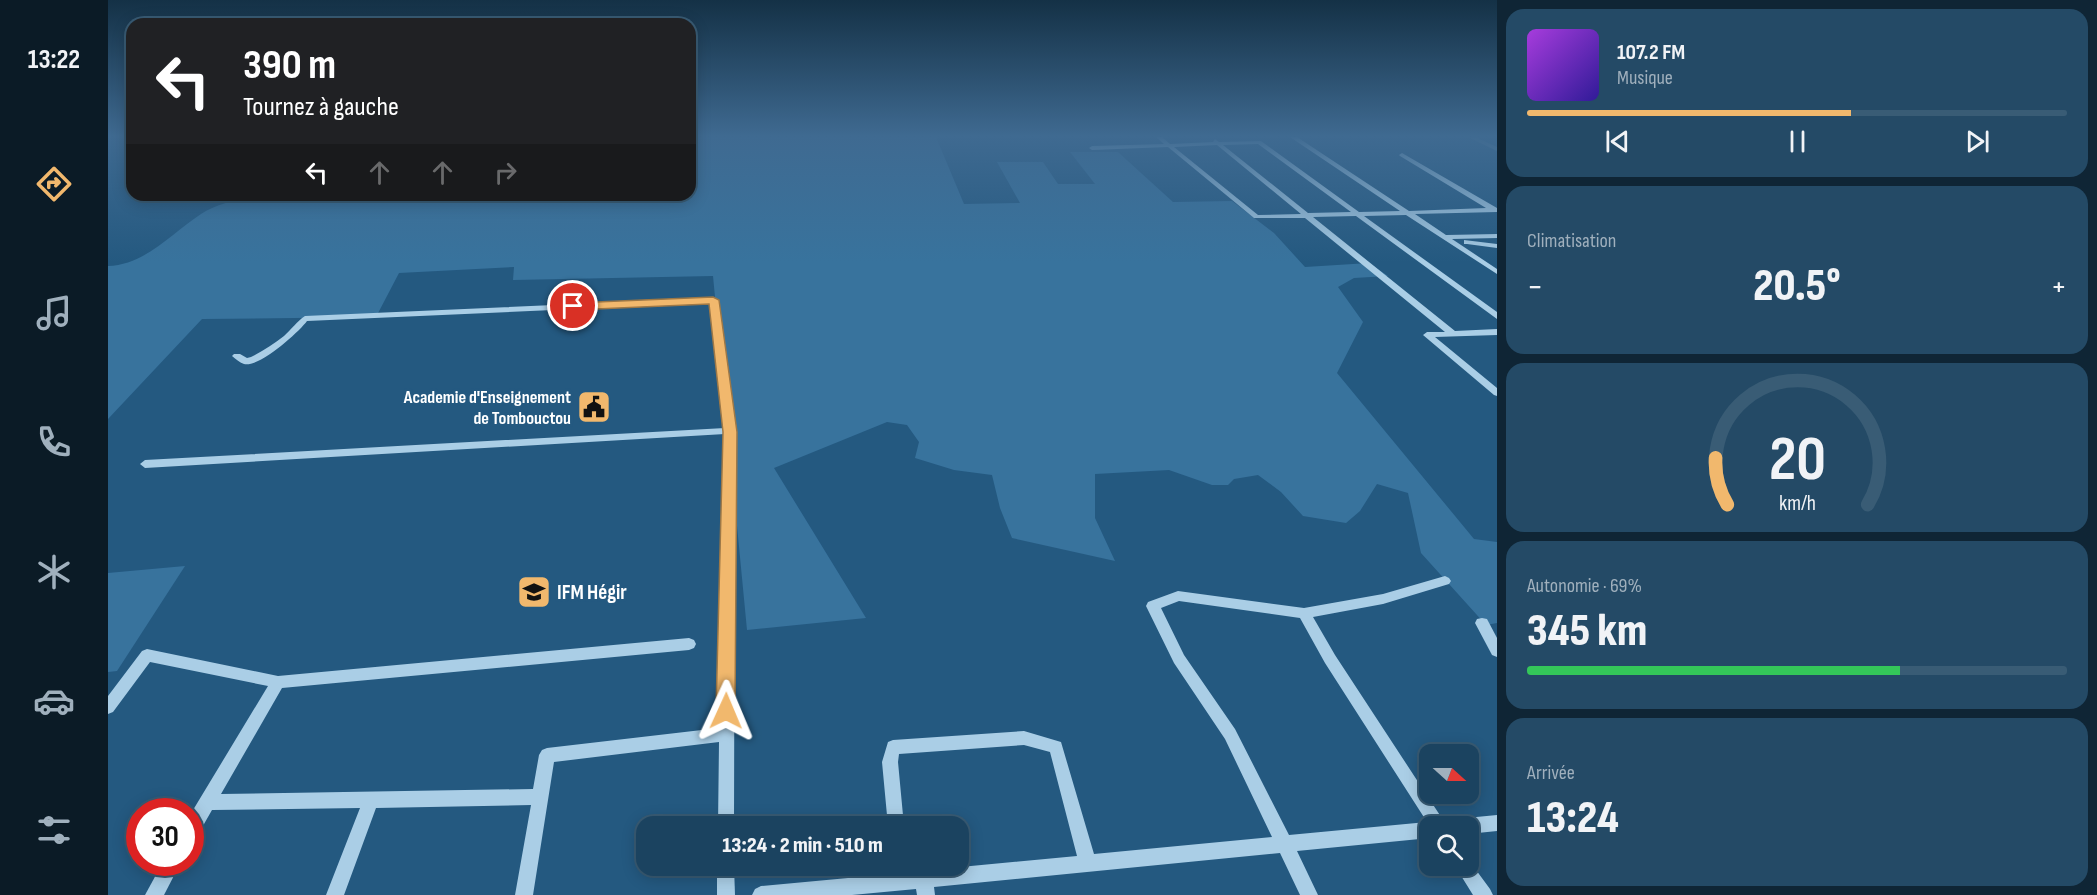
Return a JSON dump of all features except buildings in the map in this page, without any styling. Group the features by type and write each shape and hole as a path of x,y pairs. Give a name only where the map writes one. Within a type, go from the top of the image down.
{"street":[{"path":"1210,179 1256,217 1496,211"},
{"path":"1262,179 1453,334"},
{"path":"1310,179 1497,316"},
{"path":"1356,179 1497,272"},
{"path":"1442,179 1496,211"},
{"path":"1446,238 1497,236"},
{"path":"1446,238 1497,246"},
{"path":"237,356 247,362 256,358 297,331 305,319 713,300 730,432 726,816"},
{"path":"1497,332 1427,335 1497,393"},
{"path":"145,464 730,432"},
{"path":"1309,895 1286,844 1230,734 1179,659 1153,606 1178,596 1304,613 1383,599 1445,581"},
{"path":"1304,613 1330,659 1432,816"},
{"path":"1482,623 1497,651"},
{"path":"108,707 147,655 278,682 689,644"},
{"path":"204,809 278,682"},
{"path":"524,895 548,755 725,734"},
{"path":"895,816 890,762 893,747 1024,738 1056,747 1088,863"},
{"path":"208,802 539,797"},
{"path":"335,895 371,800"},
{"path":"1479,825 1497,823"},
{"path":"904,876 925,887 1088,863 1419,831"},
{"path":"153,895 165,876"},
{"path":"726,876 726,895"},
{"path":"761,895 887,876"},
{"path":"1471,876 1484,895"}],"shaded area":[{"path":"696,179 953,179 964,204 1020,203 1006,179 1054,179 1058,184 1095,184 1091,179 1147,179 1173,202 1232,201 1274,233 1305,267 1369,263 1388,276 1354,278 1338,287 1363,322 1337,373 1474,539 1497,542 1497,623 1486,625 1421,553 1408,493 1377,484 1360,511 1346,523 1303,516 1281,492 1258,475 1234,479 1228,485 1212,485 1169,470 1095,474 1095,518 1115,561 1012,538 1000,508 992,475 954,470 915,458 919,442 907,425 887,422 774,468 866,618 747,630 713,276 513,280 514,267 399,273 376,317 202,319 108,419 108,266 134,260 146,254 206,211 232,201 696,201"},
{"path":"185,566 117,671 108,672 108,573"}],"place":[{"name":"Academie d'Enseignement de Tombouctou","path":"594,407"},
{"name":"IFM Hégir","path":"534,592"}],"route":[{"path":"573,306 713,300 730,432 726,711"}]}
